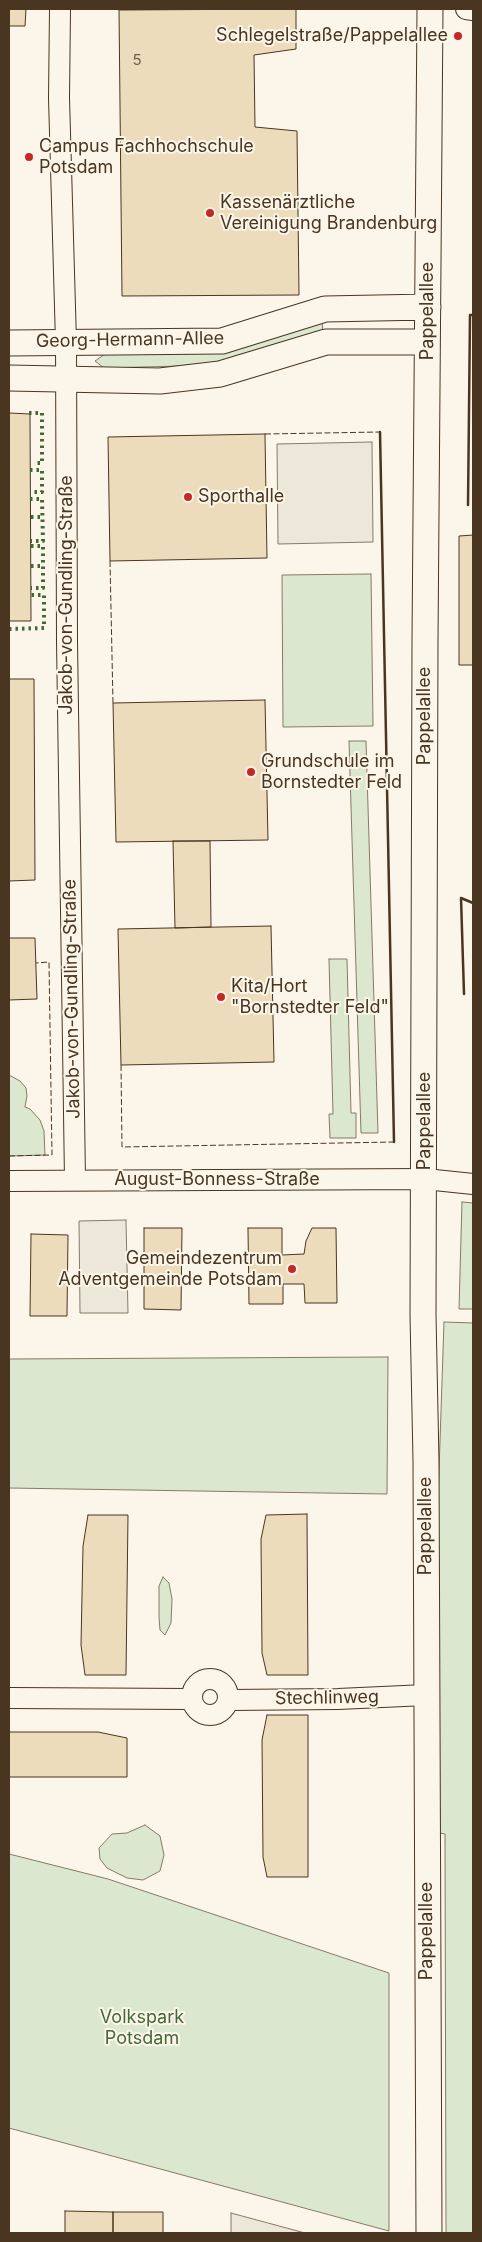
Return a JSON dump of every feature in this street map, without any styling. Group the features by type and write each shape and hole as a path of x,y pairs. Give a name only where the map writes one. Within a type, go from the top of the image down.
{"street":[{"name":"Jakob-von-Gundling-Straße","path":"60,9 59,98 66,342 67,666 75,1180"},
{"name":"Pappelallee","path":"430,9 425,641 425,1179 423,1335 426,1461 430,2233"},
{"path":"466,9 473,10"},
{"name":"Georg-Hermann-Allee","path":"9,343 222,341 326,309 428,307"},
{"name":"Georg-Hermann-Allee","path":"9,378 160,381 220,374 326,342 428,342"},
{"name":"August-Bonness-Straße","path":"9,1181 425,1179 473,1184"},
{"path":"213,1678 222,1682 228,1690 229,1700 226,1708 219,1714 211,1716 202,1714 195,1708 192,1699 194,1688 202,1680 213,1678"},
{"name":"Stechlinweg","path":"229,1700 338,1699 426,1695"},
{"path":"9,1698 192,1699"}],"green space":[{"path":"322,320 323,333 219,365 104,368 95,361 105,354"},
{"path":"371,574 373,726 283,727 282,575"},
{"path":"349,741 366,741 378,1133 361,1133"},
{"path":"329,959 347,959 351,1113 356,1113 356,1138 330,1138 329,1114 333,1114"},
{"path":"9,1075 20,1081 26,1088 25,1107 30,1109 40,1120 44,1131 45,1155 9,1156"},
{"path":"462,1202 473,1203 473,1309 459,1309"},
{"path":"444,1322 473,1323 473,2233 446,2233 445,1834 427,1831"},
{"path":"388,1357 387,1494 9,1488 9,1359"},
{"path":"163,1577 169,1583 172,1599 171,1623 165,1635 160,1630 159,1617 159,1586"},
{"path":"145,1825 160,1836 164,1855 160,1871 143,1880 127,1878 107,1868 100,1859 99,1848 112,1834 127,1833"},
{"name":"Volkspark Potsdam","path":"9,1854 108,1879 389,1973 389,2231 9,2128"}],"shaded area":[{"path":"372,442 373,542 278,544 277,444"},
{"path":"126,1220 128,1313 80,1313 79,1221"},
{"path":"231,2213 305,2233 231,2233"}],"building":[{"path":"9,9 26,9 25,26 9,26"},
{"name":"Kassenärztliche Vereinigung Brandenburg","path":"296,9 296,49 254,55 255,127 297,131 299,295 122,296 119,10"},
{"path":"9,413 30,414 31,621 9,621"},
{"name":"Sporthalle","path":"265,434 267,558 110,561 108,437"},
{"path":"473,535 473,665 459,665 459,536"},
{"path":"9,679 34,679 35,880 9,881"},
{"path":"265,700 268,840 116,842 113,703"},
{"path":"173,841 210,841 211,927 175,928"},
{"path":"271,926 274,1062 121,1065 118,929"},
{"path":"9,938 35,938 37,999 9,1000"},
{"path":"144,1228 182,1228 181,1310 144,1309"},
{"name":"Gemeindezentrum Adventgemeinde Potsdam","path":"248,1228 282,1228 282,1255 304,1254 306,1241 312,1228 336,1228 337,1303 305,1303 304,1284 283,1284 283,1304 249,1304"},
{"path":"31,1234 68,1235 67,1316 30,1316"},
{"path":"307,1514 308,1675 267,1675 262,1653 261,1539 266,1515"},
{"path":"88,1515 128,1515 126,1675 85,1675 81,1645 83,1546"},
{"path":"267,1715 308,1715 308,1877 267,1877 263,1857 262,1740"},
{"path":"9,1732 98,1732 127,1738 127,1777 9,1777"},
{"path":"65,2211 113,2212 113,2233 65,2233"},
{"path":"113,2212 163,2212 163,2233 113,2233"}],"hedge":[{"path":"29,413 42,413 42,463 36,463"},
{"path":"30,470 42,470 42,492 30,492"},
{"path":"30,499 42,499 43,541 31,541"},
{"path":"31,517 43,517"},
{"path":"31,546 43,546 43,588 31,588"},
{"path":"31,566 43,566"},
{"path":"9,629 44,628 44,595 31,595"}],"fence":[{"path":"265,434 380,432"},
{"path":"110,561 113,703"},
{"path":"9,1156 52,1155 49,962 36,963"},
{"path":"121,1065 122,1147 394,1142"}],"wall":[{"path":"468,505 470,315 473,315"},
{"path":"380,432 394,1142"},
{"path":"464,994 461,898 473,903"}],"place":[{"name":"Schlegelstraße/Pappelallee","path":"458,36"},
{"name":"Campus Fachhochschule Potsdam","path":"29,157"},
{"name":"Kassenärztliche Vereinigung Brandenburg","path":"210,213"},
{"name":"Sporthalle","path":"188,497"},
{"name":"Grundschule im Bornstedter Feld","path":"251,772"},
{"name":"Kita/Hort \"Bornstedter Feld\"","path":"221,997"},
{"name":"Gemeindezentrum Adventgemeinde Potsdam","path":"292,1269"}]}
